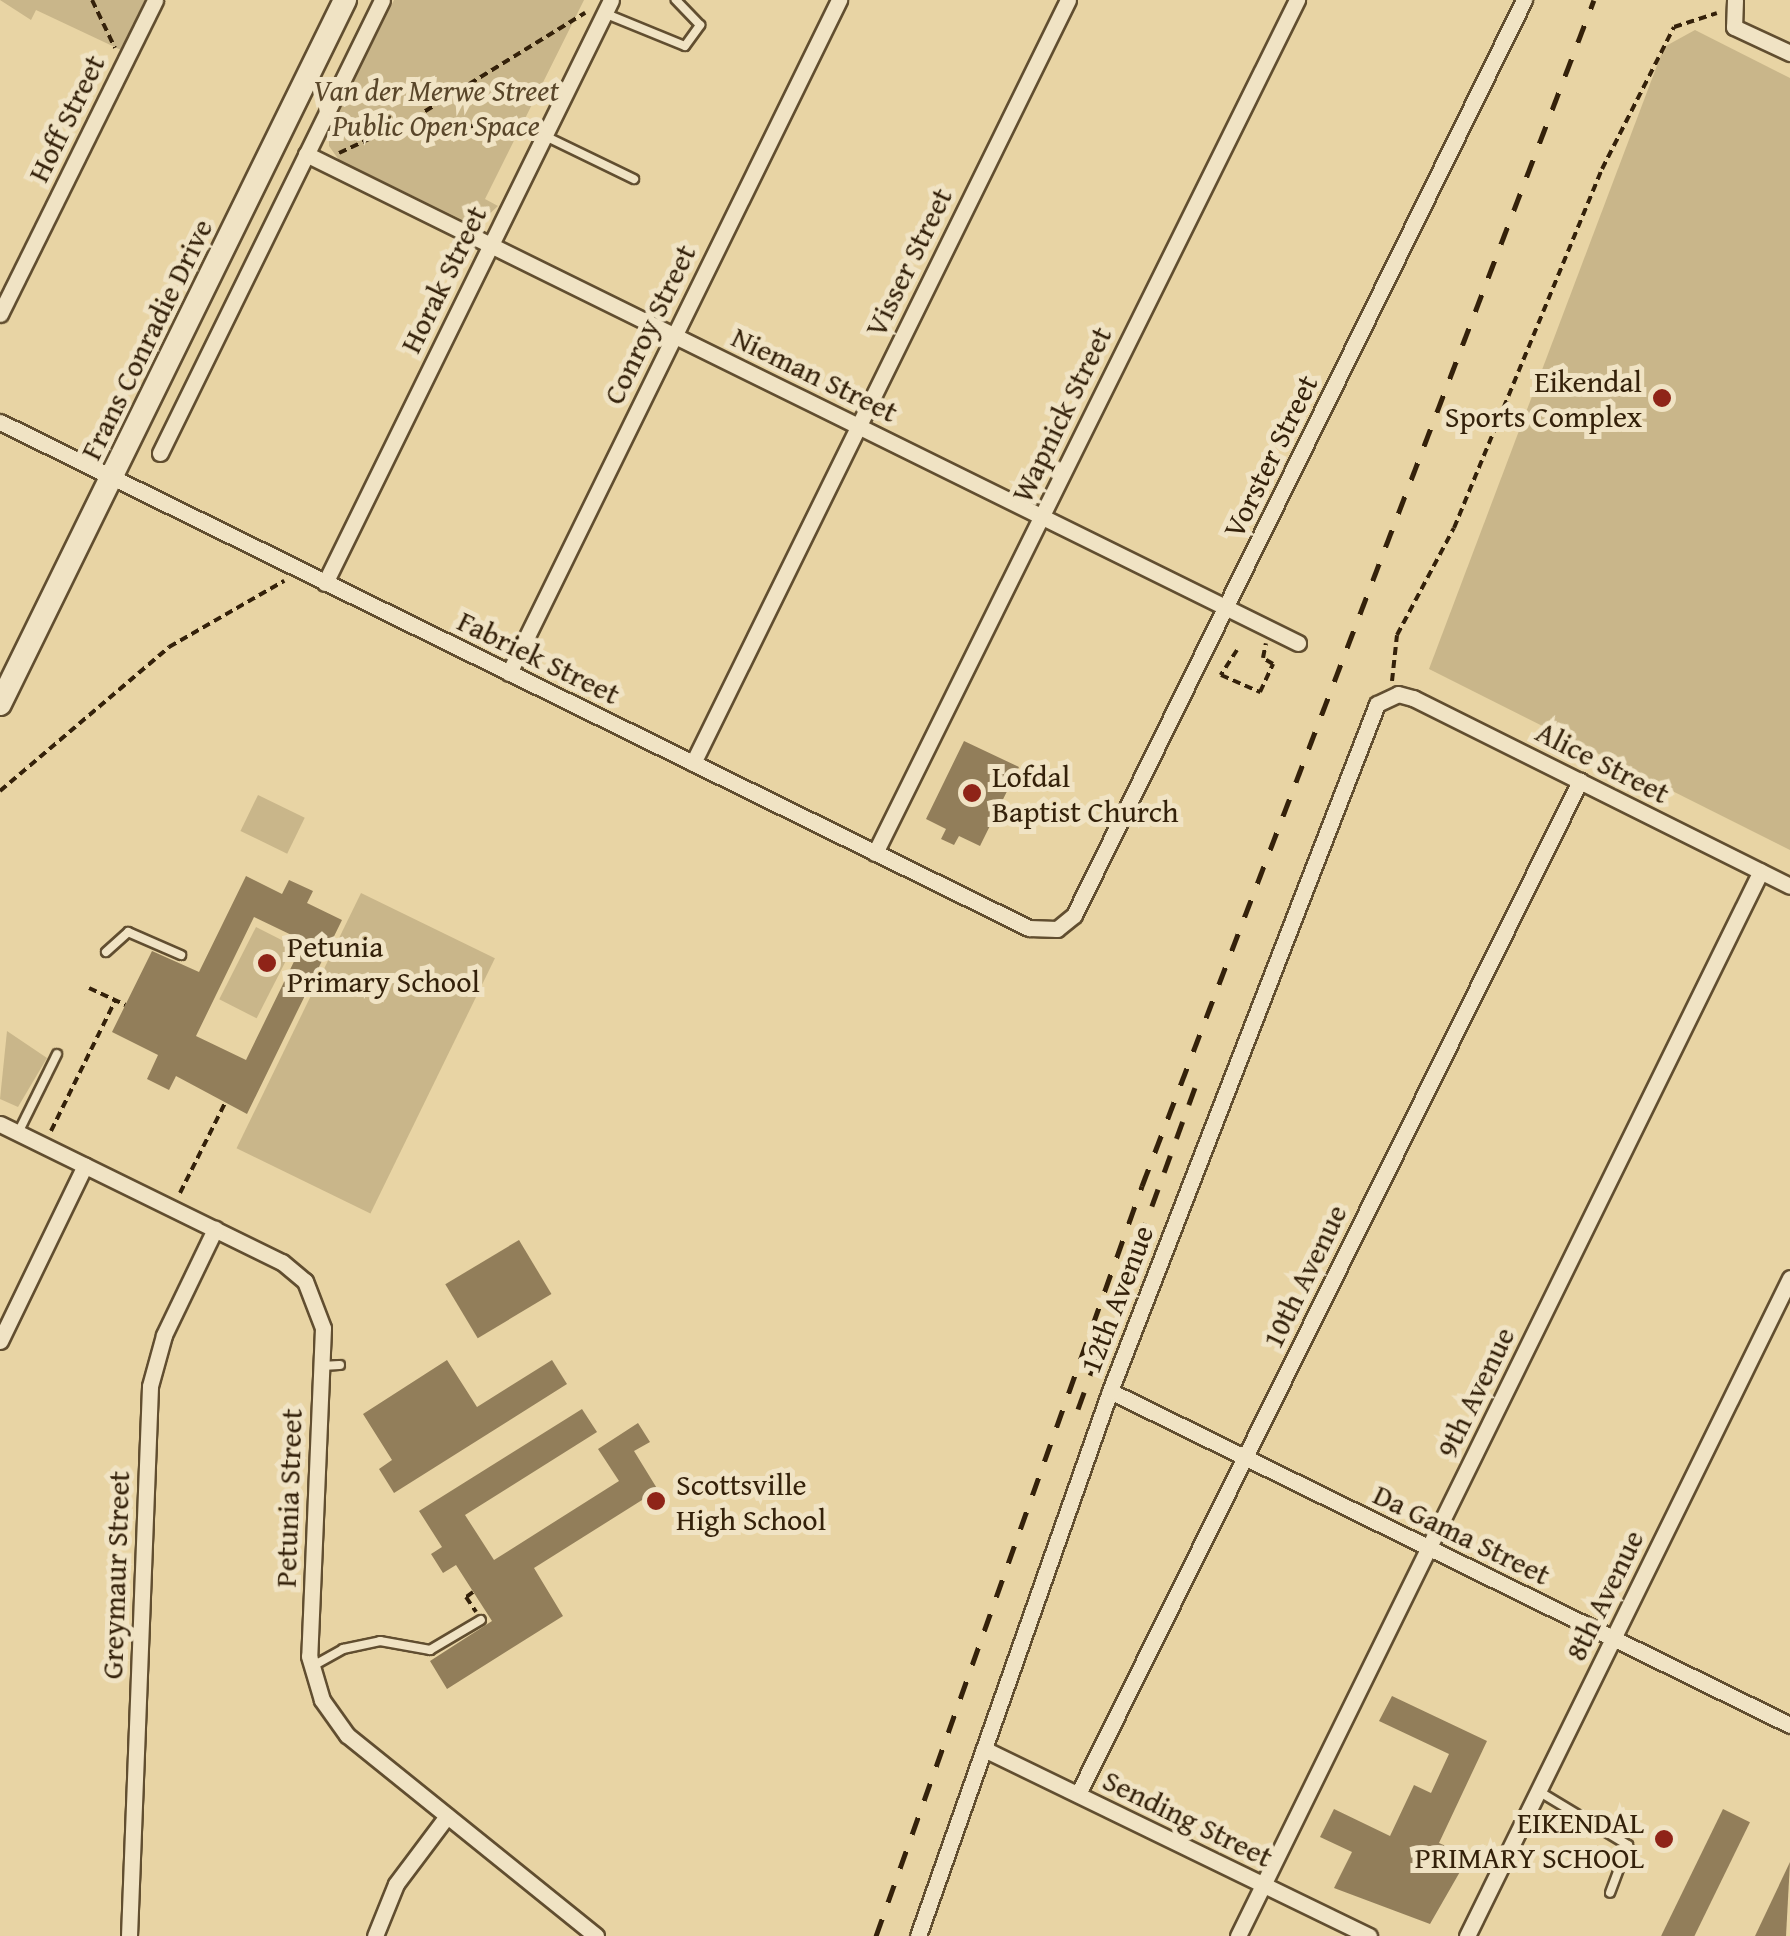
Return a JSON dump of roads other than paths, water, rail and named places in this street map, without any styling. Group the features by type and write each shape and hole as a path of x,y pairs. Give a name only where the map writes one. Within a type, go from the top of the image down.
{"street":[{"name":"Hoff Street","path":"0,314 154,0"},
{"name":"Frans Conradie Drive","path":"0,704 346,0"},
{"path":"160,453 314,158 382,0"},
{"name":"Conroy Street","path":"509,673 839,0"},
{"name":"Visser Street","path":"692,763 1068,0"},
{"name":"Wapnick Street","path":"875,853 1296,0"},
{"name":"Vorster Street","path":"1057,929 1074,915 1524,0"},
{"path":"1733,4 1734,27 1790,53"},
{"name":"Horak Street","path":"325,582 544,136 601,8"},
{"name":"Nieman Street","path":"314,158 1298,643"},
{"name":"Fabriek Street","path":"0,422 1029,928 1057,929"},
{"name":"Alice Street","path":"1390,695 1413,698 1790,886"},
{"name":"12th Avenue","path":"918,1936 1110,1391 1372,710 1390,695"},
{"name":"10th Avenue","path":"1078,1794 1580,781"},
{"name":"9th Avenue","path":"1238,1936 1761,872"},
{"name":"Petunia Street","path":"0,1124 214,1228 304,1282 321,1316 311,1667 322,1700 347,1735 585,1933"},
{"path":"0,1341 86,1165"},
{"name":"Greymaur Street","path":"129,1936 150,1386 164,1335 214,1228"},
{"name":"8th Avenue","path":"1467,1936 1790,1278"},
{"name":"Da Gama Street","path":"1110,1391 1790,1725"},
{"name":"Sending Street","path":"984,1749 1369,1936"},
{"path":"376,1936 396,1884 447,1816"}],"lane":[{"path":"601,8 685,46 700,24 676,0"},
{"path":"544,136 634,179"},
{"path":"106,952 128,932 181,955"},
{"path":"18,1132 57,1054"},
{"path":"321,1366 340,1365"},
{"path":"311,1667 369,1643 438,1648 481,1620"},
{"path":"1538,1791 1628,1846 1610,1893"}],"railway":[{"path":"876,1936 1142,1186 1594,0"},
{"path":"1078,1409 1201,1071"}],"place":[{"name":"Eikendal Sports Complex","path":"1662,398"},
{"name":"Lofdal Baptist Church","path":"972,793"},
{"name":"Petunia Primary School","path":"267,963"},
{"name":"Scottsville High School","path":"656,1501"},
{"name":"EIKENDAL PRIMARY SCHOOL","path":"1664,1839"}],"park label":[{"name":"Van der Merwe Street Public Open Space","path":"436,107"}]}
